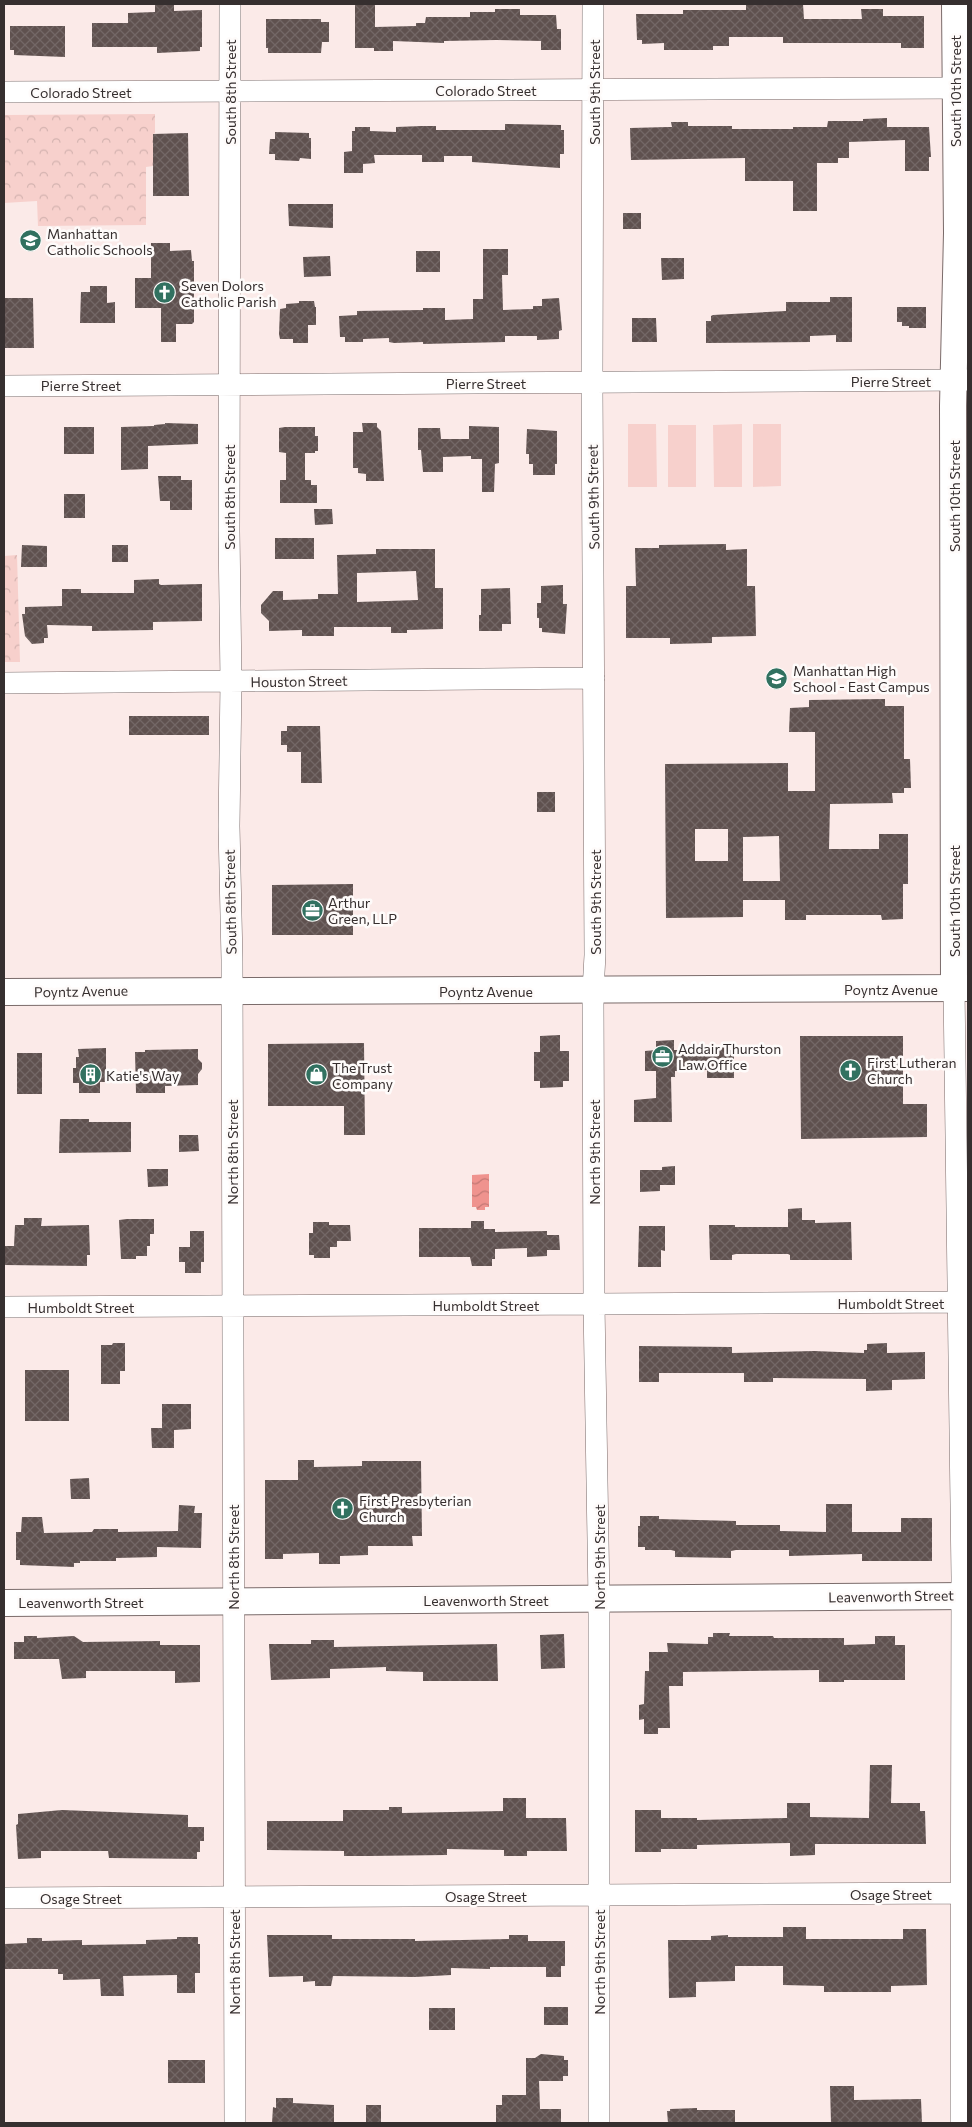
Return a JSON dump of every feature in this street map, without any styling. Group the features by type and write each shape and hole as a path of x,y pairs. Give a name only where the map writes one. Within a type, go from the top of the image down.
{"street":[{"name":"South 8th Street","path":"230,4 229,384 231,682 229,826 232,990"},
{"name":"South 9th Street","path":"593,4 592,382 596,955 593,991"},
{"name":"South 10th Street","path":"955,4 962,88 957,233 961,380 961,988"},
{"name":"Colorado Street","path":"4,92 962,88"},
{"name":"Pierre Street","path":"4,386 961,380"},
{"name":"Houston Street","path":"4,683 594,678"},
{"name":"Poyntz Avenue","path":"4,992 961,988"},
{"path":"961,988 965,1596 965,1893 961,2123"},
{"name":"North 8th Street","path":"232,990 235,2123"},
{"name":"North 9th Street","path":"593,991 594,1304 599,1599 599,2123"},
{"name":"Humboldt Street","path":"4,1308 964,1303"},
{"name":"Leavenworth Street","path":"4,1603 965,1596"},
{"name":"Osage Street","path":"4,1898 965,1893"}],"green space":[{"path":"155,114 153,166 146,167 146,225 38,226 37,201 4,203 4,115"},
{"path":"628,424 656,424 657,487 628,487"},
{"path":"742,424 742,487 714,487 713,425"},
{"path":"753,424 781,424 781,486 753,487"},
{"path":"668,425 696,425 696,487 668,487"},
{"path":"17,555 20,662 4,662 4,556"}],"water":[{"path":"489,1174 489,1207 485,1207 485,1210 477,1210 476,1207 472,1207 472,1175"}],"building":[{"path":"355,4 375,4 375,27 416,26 416,23 425,23 426,17 470,17 470,12 495,12 495,9 520,9 520,15 556,15 557,29 561,29 561,50 541,50 541,41 496,40 444,41 444,43 393,41 393,51 355,48"},
{"path":"746,4 803,4 804,19 862,19 861,9 883,9 883,16 924,16 924,48 901,48 901,43 783,43 783,37 729,37 729,46 713,46 713,50 664,50 664,43 642,44 642,40 637,40 636,14 683,14 683,10 746,10"},
{"path":"155,5 174,5 174,11 202,10 202,47 200,47 200,51 157,53 157,47 92,47 92,23 128,23 128,13 155,12"},
{"path":"266,19 321,19 321,22 329,22 329,42 322,42 321,53 268,53 268,48 266,48"},
{"path":"10,26 65,26 65,57 14,55 14,50 10,50"},
{"path":"887,118 887,127 929,127 931,157 929,157 929,171 905,171 905,140 849,142 849,158 838,158 838,163 817,163 817,211 793,211 793,181 745,181 745,158 631,160 630,128 672,127 671,122 688,122 688,126 732,126 732,129 793,129 793,127 827,127 828,121 863,121 863,119"},
{"path":"505,124 561,125 561,130 564,130 564,154 560,154 560,168 472,162 472,156 444,156 444,162 422,162 422,155 374,155 375,163 363,164 363,173 344,173 344,152 352,151 352,131 355,131 355,127 370,127 370,131 396,132 396,127 422,126 436,126 436,130 505,130"},
{"path":"275,132 309,133 309,138 311,138 311,159 300,158 299,161 275,160 275,154 269,154 270,139 275,139"},
{"path":"188,133 189,196 153,196 153,134"},
{"path":"288,204 333,204 333,228 289,226"},
{"path":"623,213 641,213 641,229 623,229"},
{"name":"Seven Dolors Catholic Parish","path":"151,243 170,243 170,251 191,250 192,261 194,261 194,322 192,324 176,324 176,342 161,342 161,308 135,308 135,278 151,278"},
{"path":"483,249 508,249 508,275 502,275 503,310 533,309 533,306 542,306 542,299 559,298 562,330 559,331 559,339 537,340 537,336 505,336 505,342 423,344 423,342 394,343 389,342 389,338 363,339 363,342 345,342 345,337 340,337 339,316 357,315 357,311 445,308 445,320 473,319 473,299 483,299"},
{"path":"416,251 440,251 440,272 416,272"},
{"path":"330,256 331,276 304,277 303,257"},
{"path":"661,258 684,258 684,279 662,280"},
{"path":"90,286 107,286 107,303 115,302 115,323 80,323 81,292 90,292"},
{"path":"830,297 852,297 852,342 836,342 836,335 810,336 810,342 706,343 706,321 711,321 711,316 713,315 786,311 786,302 830,302"},
{"path":"4,298 33,298 34,348 4,348"},
{"path":"299,301 314,301 316,307 316,325 308,325 308,343 293,343 293,339 280,339 280,309 286,308 286,304 299,303"},
{"path":"897,307 926,307 926,328 902,326 902,322 897,322"},
{"path":"632,318 656,318 657,342 632,342"},
{"path":"165,423 198,424 198,444 148,446 148,469 121,470 121,427 154,426"},
{"path":"362,423 377,423 377,427 381,431 384,481 366,481 366,474 358,473 358,468 353,468 353,432 363,432"},
{"path":"469,426 499,427 499,463 495,464 494,492 482,492 482,459 471,459 471,456 443,457 443,472 423,472 421,450 418,450 418,428 440,428 441,439 469,439"},
{"path":"64,427 94,427 94,454 64,454"},
{"path":"315,427 315,436 318,436 318,451 315,451 315,453 305,453 305,480 311,480 311,485 317,485 317,503 280,503 280,480 286,480 286,453 279,452 279,428"},
{"path":"527,429 557,431 555,475 533,475 533,464 529,464 529,454 526,454"},
{"path":"158,476 181,476 181,480 192,480 192,510 170,510 170,501 160,501"},
{"path":"64,494 85,494 85,518 64,518"},
{"path":"314,509 332,509 333,524 315,525"},
{"path":"275,538 314,538 314,559 275,559"},
{"path":"726,544 726,550 747,549 747,586 755,586 756,636 712,637 712,643 670,644 670,638 626,638 626,586 636,586 635,548 659,548 659,545"},
{"path":"22,545 47,546 47,567 21,567"},
{"path":"112,545 128,545 128,562 112,562"},
{"path":"376,549 435,549 435,588 443,588 443,629 407,630 407,633 391,633 391,627 334,627 334,636 302,636 302,630 269,631 269,621 261,613 261,605 273,591 283,591 283,600 318,599 318,594 338,594 337,555 376,554","holes":["416,571 418,600 357,602 357,573"]},
{"path":"159,579 159,584 161,585 202,584 202,621 153,622 153,630 92,631 92,626 47,625 48,638 44,638 44,643 32,644 25,636 22,614 25,614 25,607 62,606 62,589 81,589 81,593 134,593 134,580"},
{"path":"563,585 563,604 567,604 565,634 542,632 542,628 539,628 539,618 537,618 537,603 541,603 541,586"},
{"path":"510,588 511,624 502,624 502,631 479,631 481,589"},
{"path":"885,699 885,706 904,706 904,759 910,759 911,788 904,788 904,793 892,793 893,803 830,804 829,849 879,849 879,834 908,834 908,884 903,884 903,919 882,920 881,915 806,915 806,920 785,920 785,900 743,900 743,917 666,918 665,764 788,763 788,791 815,791 815,732 789,732 790,708 809,707 809,700","holes":["695,829 728,829 728,861 695,861","779,836 780,881 743,881 743,837"]},
{"path":"129,716 209,716 209,735 129,735"},
{"path":"287,726 320,726 322,783 301,783 301,752 287,752 287,745 281,745 281,731 287,731"},
{"path":"537,792 555,792 555,812 537,812"},
{"name":"Arthur Green, LLP","path":"353,884 353,935 272,935 272,885"},
{"path":"560,1035 560,1051 569,1051 569,1081 563,1081 563,1087 540,1088 540,1081 534,1081 534,1052 540,1052 540,1036"},
{"name":"First Lutheran Church","path":"800,1036 903,1036 903,1104 927,1104 927,1137 801,1139"},
{"path":"674,1040 674,1050 709,1050 709,1045 730,1045 730,1050 734,1050 734,1078 707,1078 707,1070 675,1071 675,1077 671,1077 672,1122 634,1122 634,1100 656,1098 656,1071 645,1071 645,1051 656,1050 656,1041"},
{"name":"The Trust Company","path":"364,1043 365,1135 344,1135 344,1106 268,1106 268,1044"},
{"name":"Katie's Way","path":"106,1048 106,1082 100,1082 100,1093 79,1093 79,1083 73,1083 73,1068 76,1068 76,1057 79,1057 78,1049"},
{"path":"198,1049 198,1059 202,1063 202,1069 198,1074 198,1085 165,1086 165,1093 136,1093 135,1052 145,1052 145,1050"},
{"path":"17,1053 42,1053 42,1094 17,1094"},
{"path":"60,1119 89,1119 89,1122 131,1122 131,1152 59,1153"},
{"path":"179,1135 198,1135 199,1151 179,1152"},
{"path":"675,1166 675,1185 660,1185 660,1191 640,1192 640,1170 662,1170 662,1167"},
{"path":"147,1169 168,1169 168,1186 148,1187"},
{"path":"802,1208 802,1220 815,1220 815,1223 851,1222 852,1260 790,1260 790,1255 788,1254 736,1254 732,1255 732,1260 710,1260 709,1225 788,1227 788,1209"},
{"path":"24,1218 42,1218 41,1226 89,1225 90,1255 87,1255 87,1266 4,1265 4,1246 14,1246 15,1225 24,1225"},
{"path":"154,1219 154,1234 150,1234 150,1246 147,1246 147,1256 136,1256 136,1259 121,1259 119,1220"},
{"path":"471,1221 484,1221 484,1229 495,1229 495,1232 547,1231 547,1235 559,1235 560,1250 547,1250 547,1256 527,1257 527,1248 495,1249 495,1259 492,1259 492,1266 472,1266 470,1257 419,1257 419,1228 471,1228"},
{"path":"313,1222 329,1222 329,1225 350,1225 351,1241 337,1241 337,1247 330,1247 330,1258 314,1258 314,1255 309,1255 309,1233 313,1233"},
{"path":"639,1226 665,1226 665,1251 661,1250 661,1267 638,1267"},
{"path":"190,1231 204,1231 204,1262 201,1262 201,1273 185,1273 185,1262 179,1262 179,1247 190,1247"},
{"path":"113,1343 125,1343 125,1371 120,1371 120,1384 101,1384 101,1345 112,1345"},
{"path":"887,1343 887,1353 925,1352 925,1379 892,1380 892,1390 866,1391 866,1379 773,1378 773,1382 744,1382 744,1373 659,1373 659,1382 639,1382 639,1346 732,1347 732,1353 814,1351 864,1353 864,1350 867,1350 867,1344"},
{"path":"25,1370 69,1370 69,1421 25,1421"},
{"path":"162,1404 191,1404 191,1429 174,1430 174,1448 152,1448 151,1428 162,1428"},
{"name":"First Presbyterian Church","path":"298,1460 314,1460 314,1467 362,1466 362,1461 421,1461 422,1536 412,1536 413,1546 368,1546 368,1555 340,1556 340,1564 319,1564 319,1553 283,1554 283,1559 265,1559 265,1480 298,1480"},
{"path":"89,1478 90,1499 71,1499 70,1479"},
{"path":"826,1504 852,1504 852,1532 901,1532 901,1518 932,1518 932,1561 862,1561 862,1554 789,1556 789,1550 736,1550 731,1551 731,1558 675,1557 675,1551 645,1550 645,1547 638,1547 640,1516 659,1516 659,1519 736,1521 736,1525 780,1525 780,1531 826,1532"},
{"path":"179,1505 195,1506 194,1513 202,1513 201,1548 157,1547 157,1557 116,1558 116,1561 80,1561 80,1563 74,1563 74,1567 20,1565 20,1560 16,1560 16,1532 21,1532 22,1517 42,1517 44,1533 92,1532 94,1529 118,1529 118,1532 178,1531"},
{"path":"713,1633 730,1633 729,1636 773,1636 774,1638 844,1638 844,1645 875,1644 875,1636 895,1636 895,1645 905,1645 905,1680 819,1682 819,1670 683,1672 683,1686 669,1686 670,1728 658,1728 658,1734 644,1734 644,1719 639,1720 639,1705 644,1704 645,1671 649,1671 649,1652 668,1652 667,1643 708,1644 708,1637 713,1637"},
{"path":"564,1634 565,1668 541,1669 540,1635"},
{"path":"24,1636 37,1636 37,1638 74,1636 83,1642 160,1641 160,1645 200,1645 200,1682 175,1683 175,1671 86,1671 86,1678 62,1679 59,1659 14,1659 14,1642 24,1642"},
{"path":"311,1640 334,1640 334,1647 497,1644 498,1681 423,1681 423,1672 386,1671 386,1667 330,1669 330,1678 271,1680 269,1644 311,1644"},
{"path":"870,1765 892,1765 891,1803 920,1803 920,1811 925,1811 926,1844 815,1844 815,1855 790,1856 790,1843 697,1845 697,1849 661,1849 661,1852 635,1852 635,1810 661,1810 661,1818 697,1818 697,1820 787,1818 787,1803 810,1803 810,1817 869,1818"},
{"path":"503,1798 526,1798 526,1818 566,1818 567,1851 527,1851 527,1856 504,1856 504,1850 447,1849 447,1855 344,1856 344,1851 267,1850 267,1821 343,1821 343,1810 389,1810 389,1807 402,1807 402,1813 503,1811"},
{"path":"62,1810 188,1815 188,1827 204,1827 204,1841 200,1841 200,1852 197,1852 197,1859 109,1858 108,1851 41,1851 41,1858 18,1859 16,1825 18,1824 18,1814"},
{"path":"783,1927 806,1927 806,1939 903,1939 903,1929 926,1929 927,1985 891,1986 891,1992 824,1992 824,1986 783,1985 783,1966 735,1966 735,1981 696,1982 696,1997 669,1998 668,1940 711,1940 711,1936 728,1935 728,1937 783,1937"},
{"path":"267,1935 332,1935 332,1939 415,1939 415,1941 509,1939 509,1935 528,1935 528,1941 565,1941 565,1966 561,1966 561,1977 546,1977 546,1967 451,1968 451,1975 415,1977 333,1976 331,1986 315,1986 315,1981 303,1982 303,1976 269,1977"},
{"path":"177,1937 198,1937 198,1944 200,1944 200,1973 195,1973 195,1993 177,1993 177,1975 123,1976 124,1996 101,1996 100,1979 63,1980 63,1974 58,1974 58,1969 4,1969 4,1944 27,1943 27,1938 42,1938 42,1941 82,1940 82,1945 146,1944 146,1940 177,1939"},
{"path":"544,2007 568,2007 568,2025 544,2025"},
{"path":"429,2008 455,2008 455,2030 429,2030"},
{"path":"541,2054 564,2056 564,2060 568,2060 568,2076 563,2076 563,2081 539,2081 540,2109 561,2109 561,2123 496,2123 496,2105 502,2105 502,2095 526,2095 526,2058 535,2058"},
{"path":"168,2060 205,2060 205,2083 168,2083"},
{"path":"830,2086 854,2086 854,2100 921,2099 922,2123 831,2123"},
{"path":"276,2098 293,2098 293,2103 334,2105 334,2123 272,2123 273,2107 276,2108"},
{"path":"366,2105 381,2105 381,2123 366,2123"},
{"path":"697,2108 697,2110 735,2110 735,2123 668,2123 667,2111 670,2111 670,2109"}],"place":[{"name":"Manhattan Catholic Schools","path":"31,241"},
{"name":"Seven Dolors Catholic Parish","path":"165,293"},
{"name":"Manhattan High School - East Campus","path":"777,678"},
{"name":"Arthur Green, LLP","path":"312,910"},
{"name":"Addair Thurston Law Office","path":"662,1056"},
{"name":"First Lutheran Church","path":"851,1070"},
{"name":"Katie's Way","path":"90,1075"},
{"name":"The Trust Company","path":"316,1075"},
{"name":"First Presbyterian Church","path":"343,1508"}]}
